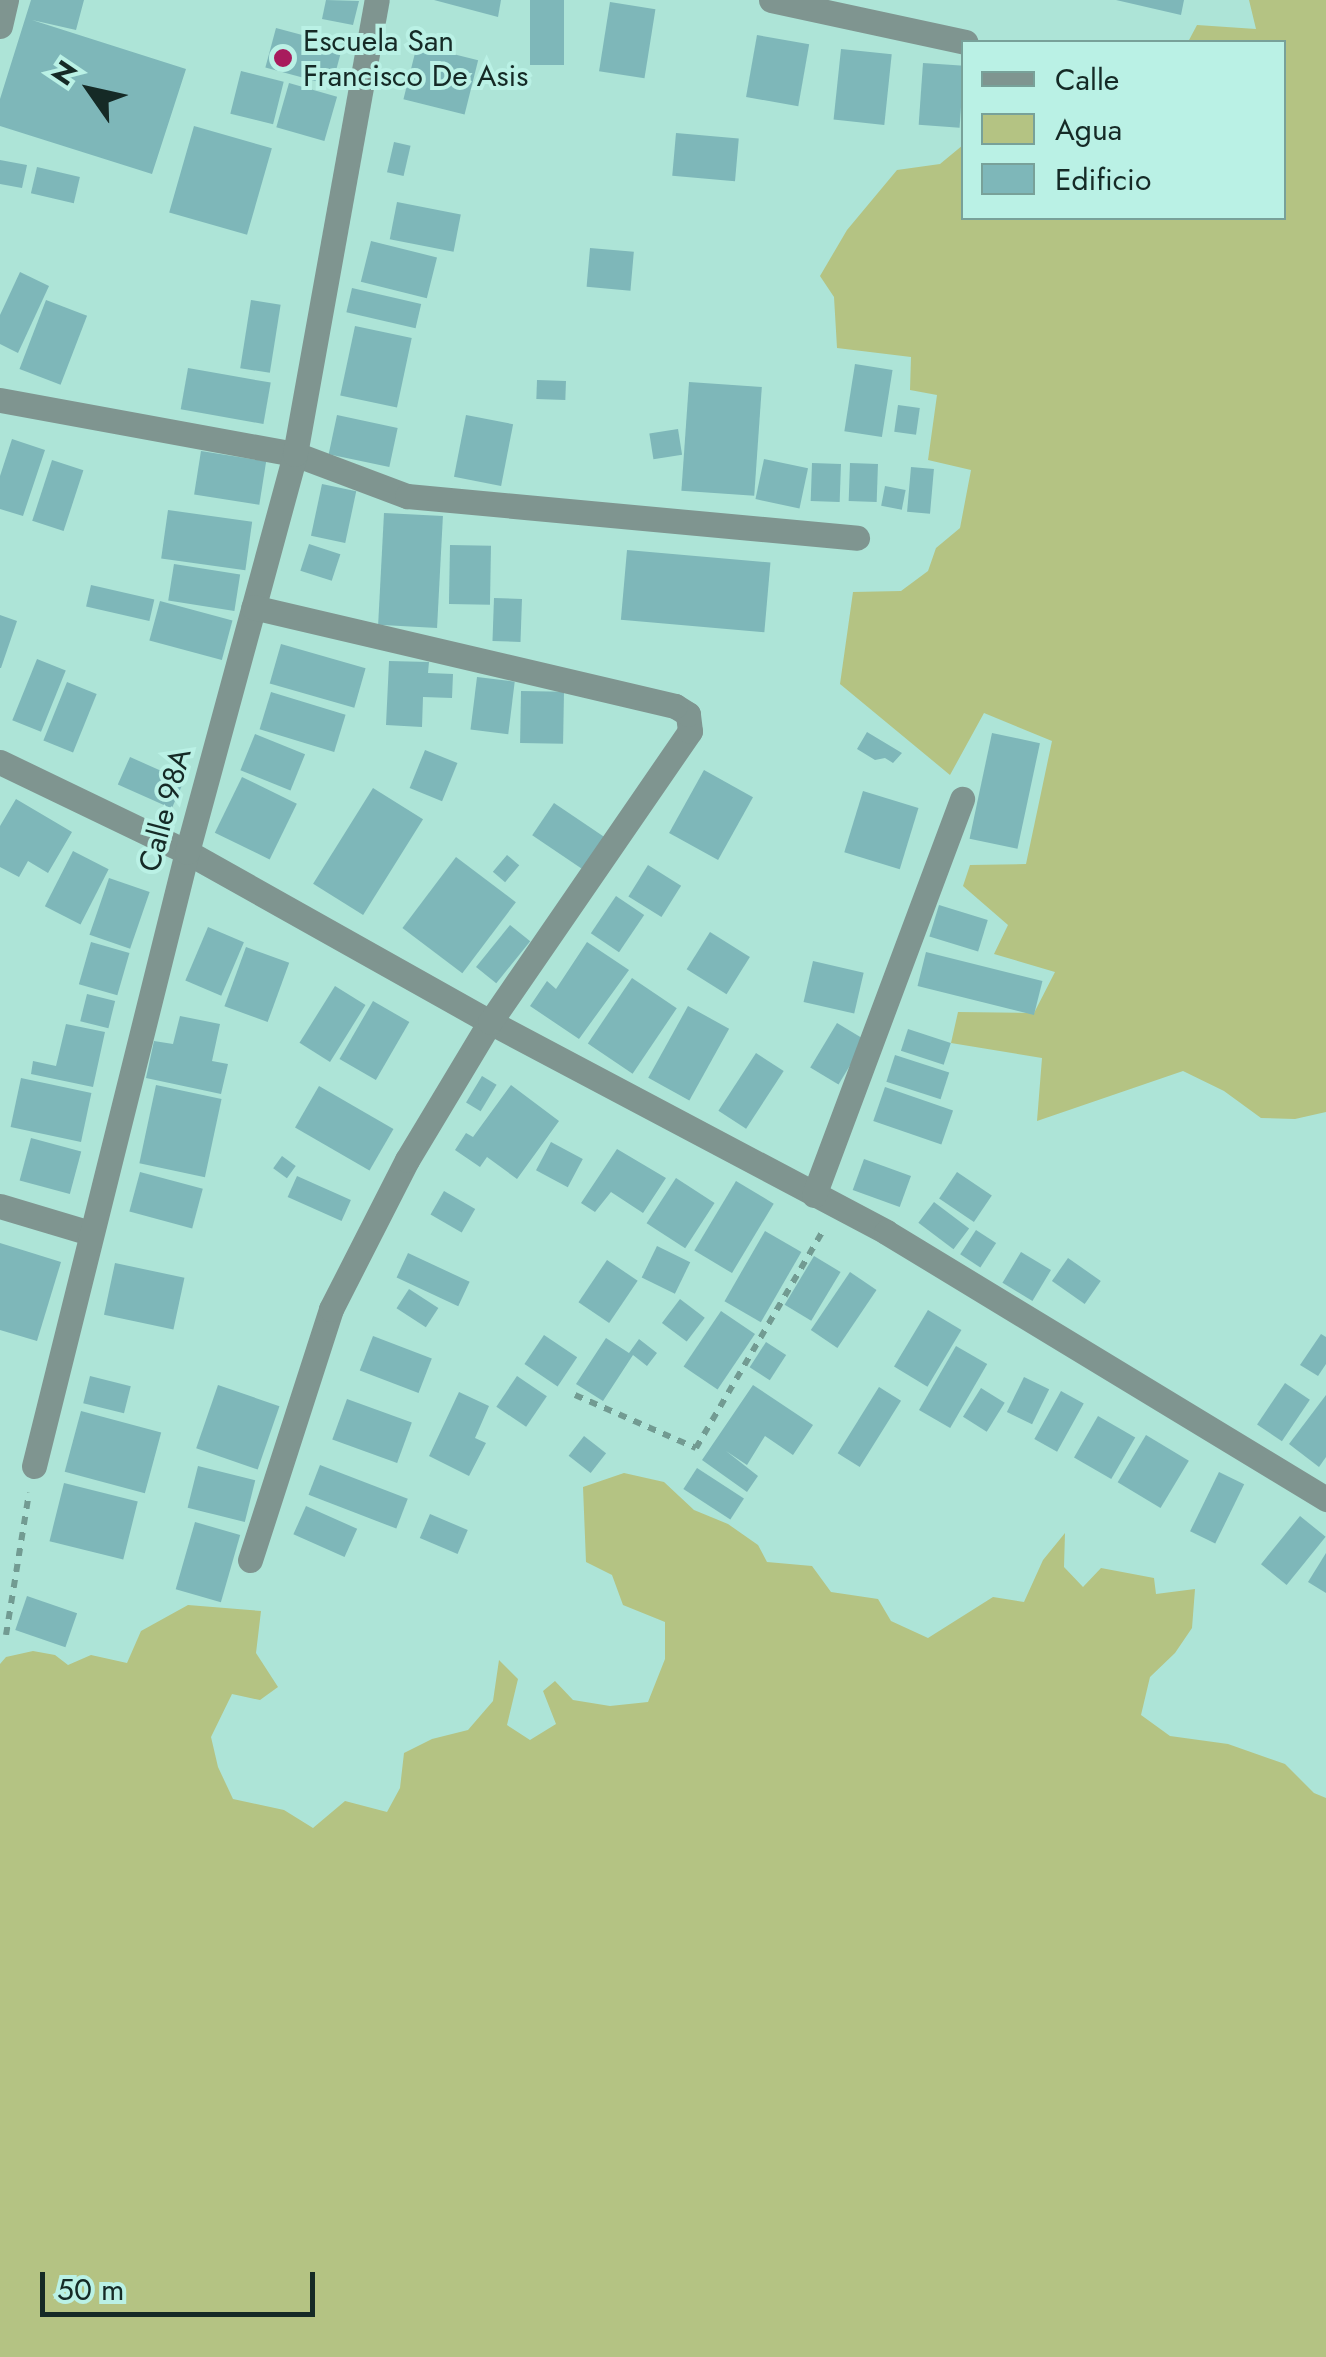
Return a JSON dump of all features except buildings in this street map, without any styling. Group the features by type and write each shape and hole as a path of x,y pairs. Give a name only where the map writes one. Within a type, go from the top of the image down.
{"street":[{"path":"0,26 6,0"},
{"name":"Calle 98A","path":"34,1466 188,852 296,454 377,0"},
{"path":"771,0 961,41"},
{"path":"0,400 296,454 407,496 857,538"},
{"path":"250,1560 331,1309 407,1160 490,1022 690,730 688,714 675,706 253,607"},
{"path":"0,762 188,852 490,1022 826,1200 1326,1499"},
{"path":"826,1200 962,798"},
{"path":"0,1206 90,1233"}],"path":[{"path":"575,1395 696,1448 826,1200"},
{"path":"6,1635 34,1466"}],"water":[{"path":"1249,0 1326,0 1326,1112 1295,1119 1261,1118 1224,1091 1183,1071 1037,1121 1042,1058 951,1043 958,1012 1034,1013 1055,972 994,954 1008,925 963,886 970,865 1026,864 1052,741 984,713 950,775 840,684 853,592 901,591 928,571 936,548 960,528 971,470 928,460 937,395 910,390 911,357 837,348 834,297 820,276 847,230 897,170 940,164 961,147 961,220 1286,220 1286,40 1189,40 1197,25 1256,29"},
{"path":"624,1473 664,1482 694,1510 728,1524 758,1545 767,1562 812,1566 831,1592 878,1599 891,1621 928,1638 993,1597 1024,1602 1043,1560 1065,1533 1064,1567 1083,1587 1101,1568 1154,1578 1156,1594 1195,1589 1192,1628 1175,1653 1150,1677 1141,1715 1170,1736 1228,1744 1285,1764 1314,1793 1326,1798 1326,2357 0,2357 0,1664 6,1657 33,1651 55,1655 68,1665 91,1655 127,1663 141,1631 188,1605 261,1611 256,1653 278,1687 260,1700 232,1694 211,1737 218,1767 233,1799 284,1810 313,1828 345,1801 387,1812 400,1788 404,1753 432,1739 468,1730 493,1701 499,1660 518,1679 507,1725 530,1740 556,1724 543,1691 555,1681 573,1700 610,1706 648,1702 665,1659 665,1622 623,1605 612,1575 586,1562 583,1487"}],"place":[{"name":"Escuela San Francisco De Asis","path":"283,58"}]}
